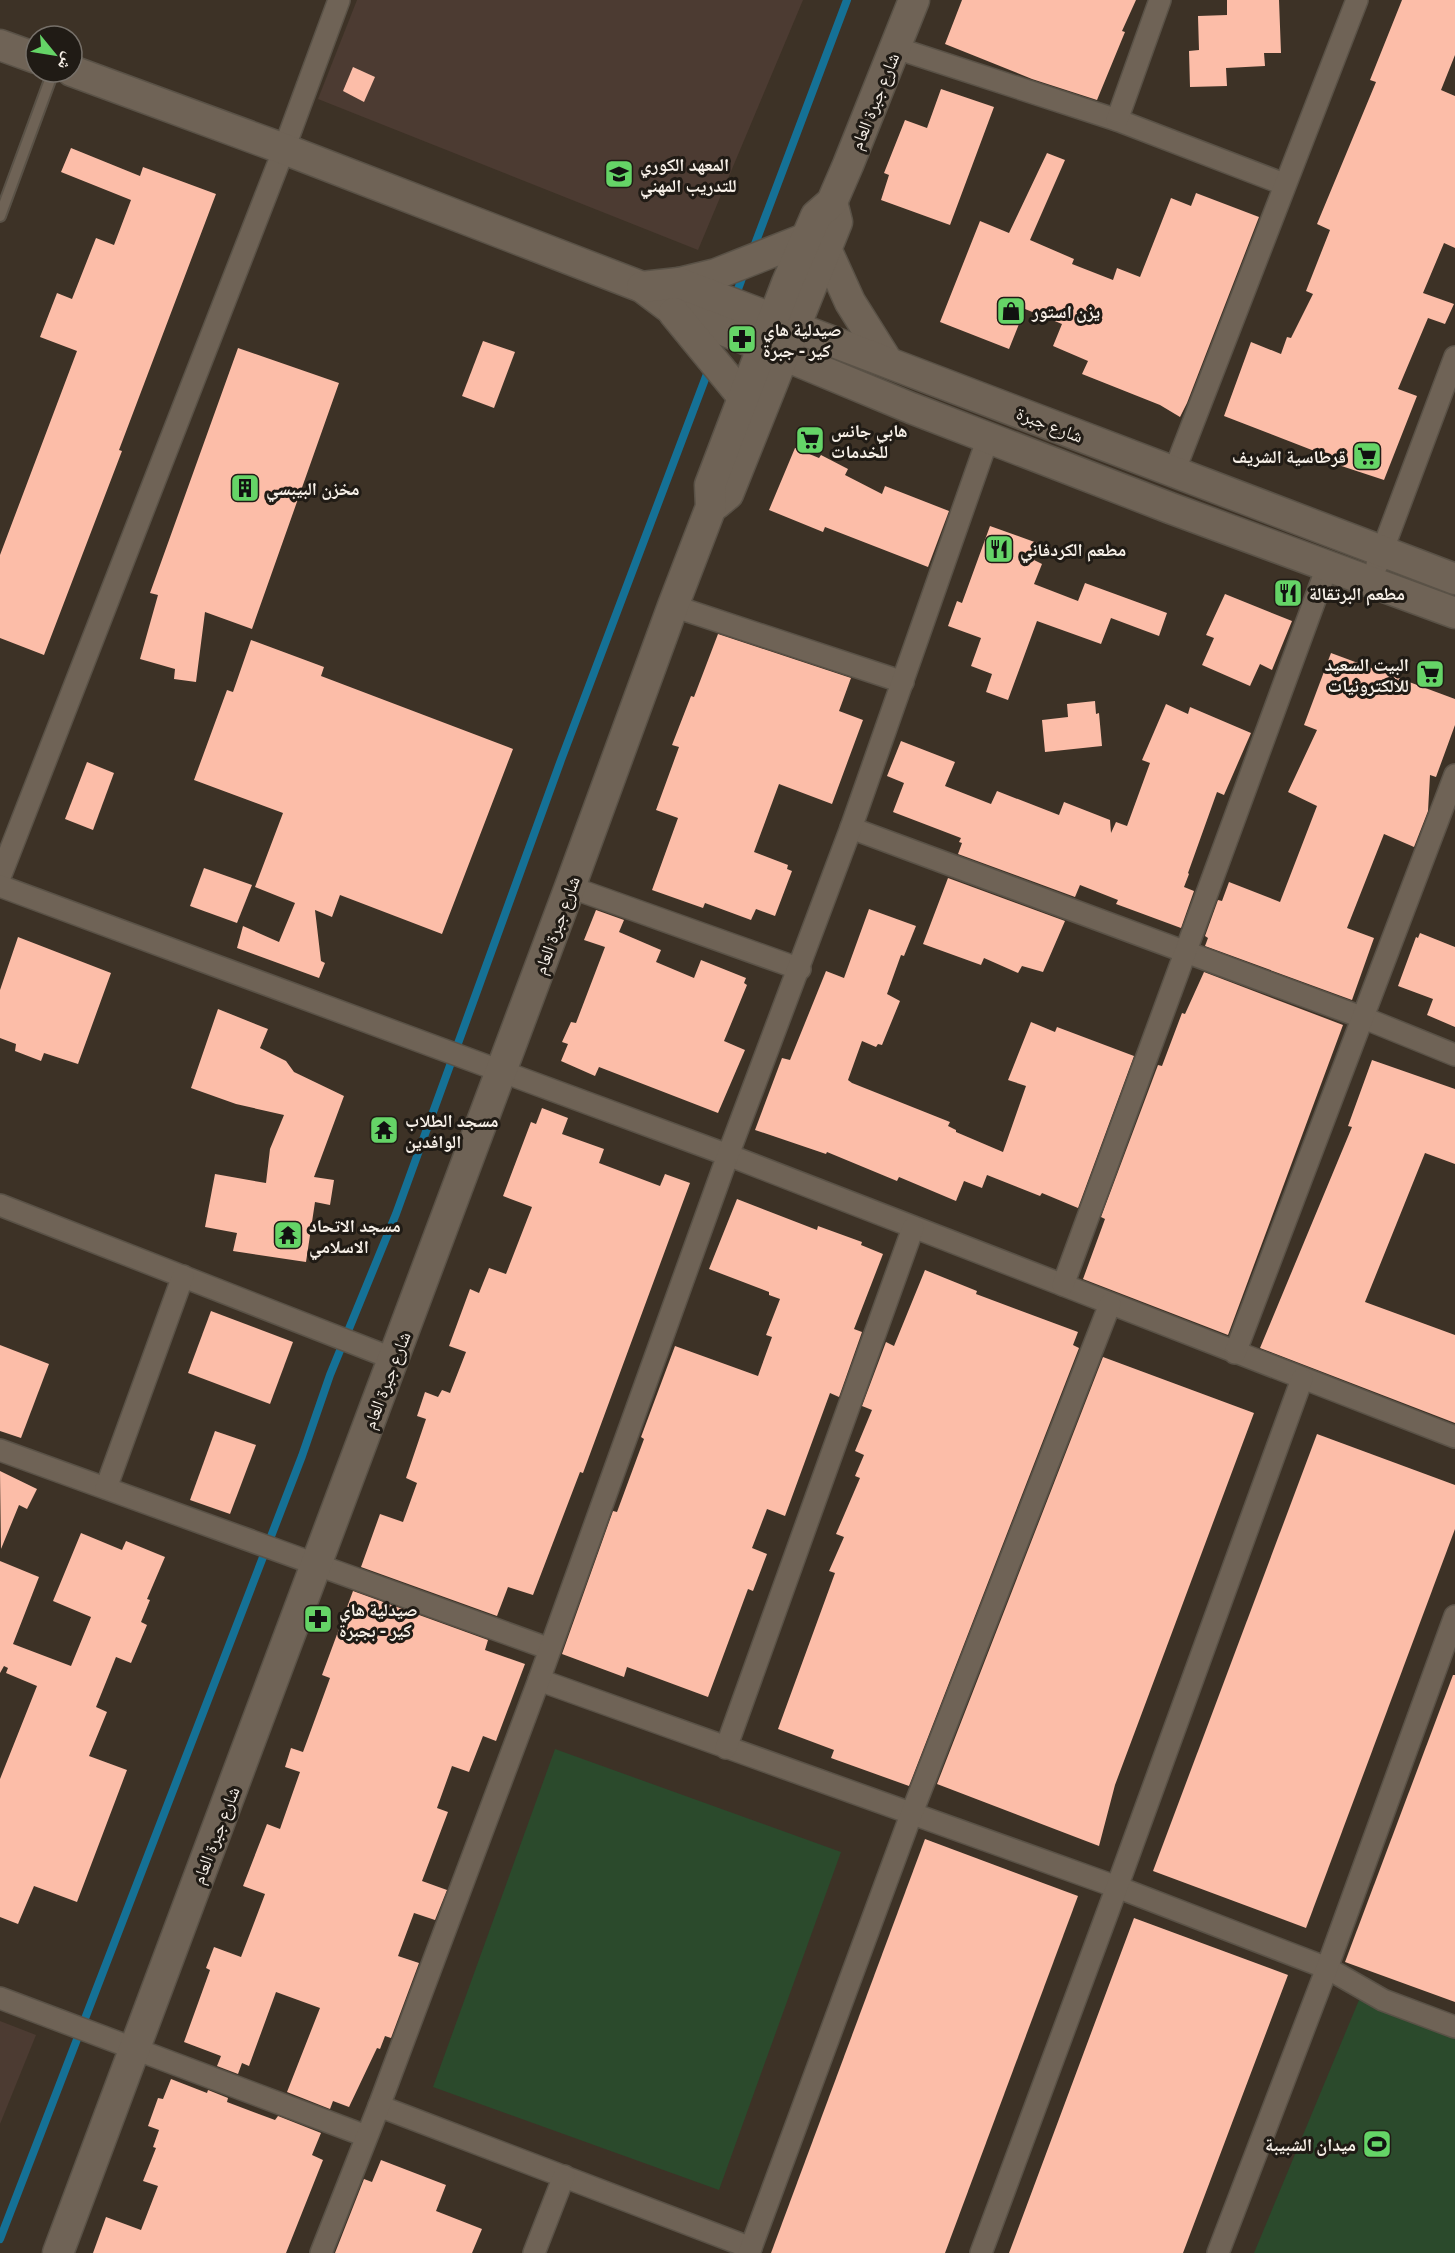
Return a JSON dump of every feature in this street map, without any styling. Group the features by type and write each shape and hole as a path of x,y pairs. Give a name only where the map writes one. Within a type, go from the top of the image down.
{"main road":[{"name":"شارع جبرة العام","path":"774,352 817,243 816,216 832,202 914,0"},
{"path":"0,45 24,54"},
{"path":"84,75 284,149 642,287 675,296 743,397"},
{"path":"675,296 716,274 817,243 887,361"},
{"name":"شارع جبرة","path":"675,296 784,322 1455,579"},
{"name":"شارع جبرة","path":"675,296 774,352 988,438 1327,567 1455,613"},
{"path":"711,507 710,485 743,397 774,352"},
{"path":"711,507 728,494 774,352"},
{"name":"شارع جبرة العام","path":"58,2253 711,507"}],"street":[{"path":"0,877 284,149 339,0"},
{"path":"1117,120 1160,0"},
{"path":"1174,472 1357,0"},
{"path":"896,48 1117,120 1284,184"},
{"path":"1371,582 1455,357"},
{"path":"321,2253 379,2106 539,1680 728,1155 800,969 851,828 988,438"},
{"path":"1063,1285 1327,567"},
{"path":"673,606 903,682"},
{"path":"1235,1353 1455,775"},
{"path":"851,828 1364,1018 1455,1055"},
{"path":"0,886 728,1155 1455,1437"},
{"path":"570,887 800,969"},
{"path":"0,1205 394,1359"},
{"path":"726,1748 913,1228"},
{"path":"106,1488 183,1276"},
{"path":"379,2106 564,2176 750,2251 911,1815 1110,1304"},
{"path":"981,2253 1302,1379"},
{"path":"0,1450 550,1649"},
{"path":"1218,2253 1327,1968 1455,1616"},
{"path":"539,1680 1117,1887 1327,1968 1383,2000 1455,2026"},
{"path":"0,1998 366,2136"},
{"path":"534,2253 564,2176"}],"lane":[{"path":"0,216 49,84"}],"shaded area":[{"name":"المعهد الكوري للتدريب المهني","path":"357,0 803,0 698,250 318,99"},
{"path":"0,2021 36,2035 0,2124"}],"green space":[{"path":"555,1749 841,1852 719,2190 433,2087"},
{"name":"ميدان الشبيبة","path":"1359,2000 1455,2036 1455,2253 1254,2253"}],"building":[{"path":"962,0 1136,0 1097,100 1032,79 945,44"},
{"path":"1227,0 1279,0 1281,53 1264,53 1265,66 1226,68 1227,86 1190,87 1189,51 1199,50 1198,16 1227,15"},
{"path":"1402,0 1455,0 1455,55 1441,90 1455,96 1455,248 1444,243 1423,293 1454,304 1445,324 1428,318 1398,389 1417,396 1384,480 1314,457 1317,452 1224,416 1251,342 1281,354 1287,337 1291,338 1313,294 1306,291 1330,230 1317,224 1376,82 1370,80"},
{"path":"353,67 375,77 364,102 343,91"},
{"path":"941,89 994,107 950,225 881,200 889,175 884,173 905,120 927,128"},
{"path":"71,148 140,176 143,167 216,194 44,655 0,638 0,555 77,351 40,337 57,293 72,299 96,238 114,245 131,200 61,172"},
{"path":"1047,153 1065,160 1030,240 1074,259 1072,264 1113,280 1117,268 1140,277 1171,198 1191,206 1196,193 1259,217 1180,417 1160,405 1082,374 1088,361 1053,346 1062,324 1025,309 1009,349 940,322 980,221 1009,233"},
{"path":"483,341 515,352 494,408 462,396"},
{"name":"مخزن البيبسي","path":"238,348 339,383 252,629 205,612 196,682 174,679 175,669 140,659 158,595 150,593"},
{"path":"795,448 819,458 821,455 848,469 845,475 882,494 885,486 949,511 928,567 825,527 823,532 769,510"},
{"path":"990,526 1040,544 1034,560 1042,564 1034,584 1078,601 1085,583 1167,613 1159,636 1111,618 1101,644 1037,621 1008,700 986,692 992,674 971,666 981,638 948,626 957,601 962,603"},
{"path":"1225,594 1292,621 1272,670 1260,664 1250,686 1202,665 1214,638 1206,635"},
{"path":"718,634 851,678 839,711 863,720 832,804 779,784 754,852 788,865 787,869 792,871 775,916 756,909 751,920 705,903 703,908 652,890 678,818 656,810 679,747 672,745 691,696 694,697"},
{"path":"251,640 324,667 321,676 513,749 442,934 340,895 332,917 315,910 321,961 325,963 319,978 237,948 243,926 279,942 295,903 255,887 283,813 194,780 227,690 233,692"},
{"path":"1331,653 1455,699 1455,725 1436,777 1430,775 1428,811 1414,847 1384,834 1347,928 1374,938 1352,1000 1205,946 1208,938 1205,936 1218,900 1222,901 1229,882 1280,902 1317,806 1288,792 1317,730 1304,725"},
{"path":"1095,701 1096,714 1099,713 1102,746 1045,752 1042,720 1068,717 1067,704"},
{"path":"1166,704 1188,714 1190,707 1251,733 1224,795 1217,792 1184,887 1194,891 1181,928 1116,904 1118,900 1080,885 1075,897 958,854 962,843 959,842 961,838 893,812 904,783 887,776 901,741 955,762 945,786 991,804 997,791 1059,815 1064,802 1110,820 1111,833 1116,822 1127,826 1150,763 1142,760"},
{"path":"87,762 114,773 93,830 65,819"},
{"path":"204,868 252,885 237,923 190,906"},
{"path":"948,878 1065,921 1043,972 1022,966 1018,973 984,958 981,965 923,944"},
{"path":"869,909 916,926 904,956 901,955 887,994 900,1001 882,1045 878,1044 876,1047 862,1041 848,1080 852,1083 950,1122 948,1126 956,1132 1003,1152 1026,1086 1008,1080 1031,1022 1055,1032 1057,1027 1134,1056 1078,1208 1042,1193 1040,1196 987,1175 982,1188 964,1181 956,1201 899,1177 897,1181 827,1152 826,1154 755,1130 782,1058 790,1060 826,971 844,978"},
{"path":"596,910 624,920 619,932 661,950 656,962 694,978 701,960 746,978 744,983 747,985 724,1041 745,1050 718,1113 599,1067 595,1076 561,1061 568,1044 562,1042 571,1022 576,1023 605,947 584,940"},
{"path":"1420,933 1455,947 1455,1027 1427,1015 1433,999 1398,986 1416,937 1418,938"},
{"path":"18,937 111,973 78,1064 44,1053 41,1061 15,1051 16,1044 0,1038 0,990"},
{"path":"1204,972 1343,1025 1228,1335 1083,1279 1105,1219 1101,1217 1158,1065 1162,1066 1182,1013 1185,1014"},
{"path":"218,1009 268,1029 260,1048 286,1061 294,1072 344,1096 314,1177 334,1180 330,1205 315,1202 306,1262 233,1251 237,1233 205,1227 215,1174 266,1183 270,1149 284,1115 236,1104 191,1088"},
{"path":"1372,1060 1455,1089 1455,1164 1425,1153 1365,1302 1455,1335 1455,1423 1260,1348 1352,1127 1348,1126"},
{"path":"542,1108 568,1118 562,1134 604,1149 599,1163 660,1186 665,1174 690,1183 583,1473 580,1472 533,1595 508,1587 497,1616 361,1567 380,1514 403,1522 417,1483 406,1478 426,1419 417,1416 425,1392 438,1397 442,1390 450,1393 466,1352 449,1346 470,1289 479,1293 489,1268 506,1274 532,1207 503,1196 531,1122 536,1124"},
{"path":"737,1199 817,1230 818,1226 862,1242 861,1245 883,1254 854,1329 862,1332 839,1397 830,1393 785,1516 767,1509 752,1548 767,1554 753,1591 748,1589 708,1697 627,1667 624,1677 562,1654 613,1511 617,1512 644,1439 641,1437 675,1346 758,1376 772,1337 766,1335 780,1299 769,1295 769,1292 709,1269"},
{"path":"925,1270 977,1291 976,1294 1078,1332 1073,1345 1079,1348 909,1786 831,1758 834,1750 778,1729 835,1573 829,1571 844,1537 836,1534 860,1478 855,1476 864,1455 855,1451 872,1410 862,1406 886,1342 894,1346"},
{"path":"211,1311 293,1342 270,1404 188,1373"},
{"path":"0,1345 49,1364 21,1438 0,1431"},
{"path":"1103,1357 1254,1413 1115,1785 1099,1846 937,1784"},
{"path":"215,1431 256,1445 230,1514 190,1500"},
{"path":"1317,1434 1455,1485 1455,1529 1306,1928 1153,1871"},
{"path":"0,1471 37,1489 27,1509 19,1505 1,1549"},
{"path":"81,1533 122,1550 126,1541 165,1557 147,1599 150,1600 141,1622 147,1625 131,1663 116,1657 96,1707 107,1712 89,1756 127,1770 77,1902 34,1886 18,1924 0,1917 0,1779 37,1686 6,1673 8,1668 4,1666 0,1673 0,1561 39,1577 13,1644 71,1666 91,1617 53,1601"},
{"path":"353,1591 488,1640 485,1650 525,1664 496,1741 483,1736 469,1772 452,1766 437,1808 448,1812 422,1881 447,1890 435,1920 414,1913 398,1956 419,1963 391,2038 385,2036 380,2049 377,2048 349,2107 333,2101 330,2109 287,2092 320,2008 276,1992 249,2066 242,2063 238,2074 217,2066 221,2056 184,2042 210,1970 206,1968 214,1947 241,1957 265,1894 243,1886 267,1824 280,1829 300,1772 285,1767 291,1748 303,1752 330,1678 322,1675"},
{"path":"1453,1675 1455,1675 1455,2002 1345,1962"},
{"path":"925,1839 1078,1896 945,2253 771,2253"},
{"path":"1134,1918 1288,1975 1183,2253 1009,2253"},
{"path":"171,2079 207,2093 208,2090 228,2098 227,2102 275,2120 278,2116 321,2133 312,2155 323,2160 286,2253 93,2253 106,2217 141,2230 158,2186 143,2181 156,2148 153,2147 159,2130 148,2126 158,2098 163,2099"},
{"path":"381,2160 446,2185 436,2211 482,2229 472,2253 335,2253 364,2179 372,2182"}],"waterway":[{"path":"752,252 847,0"},
{"path":"734,300 745,270"},
{"path":"0,2239 302,1456 330,1375 396,1214 561,760 710,366"}],"place":[{"name":"المعهد الكوري للتدريب المهني","path":"619,174"},
{"name":"يزن استور","path":"1011,311"},
{"name":"صيدلية هاي كير - جبرة","path":"742,339"},
{"name":"هابي جانس للخدمات","path":"810,440"},
{"name":"قرطاسية الشريف","path":"1367,456"},
{"name":"مخزن البيبسي","path":"245,488"},
{"name":"مطعم الكردفاني","path":"999,549"},
{"name":"مطعم البرتقالة","path":"1288,593"},
{"name":"البيت السعيد للالكترونيات","path":"1430,674"},
{"name":"مسجد الطلاب الوافدين","path":"384,1130"},
{"name":"مسجد الاتحاد الاسلامي","path":"288,1235"},
{"name":"صيدلية هاي كير - بجبرة","path":"318,1619"},
{"name":"ميدان الشبيبة","path":"1377,2144"}]}
